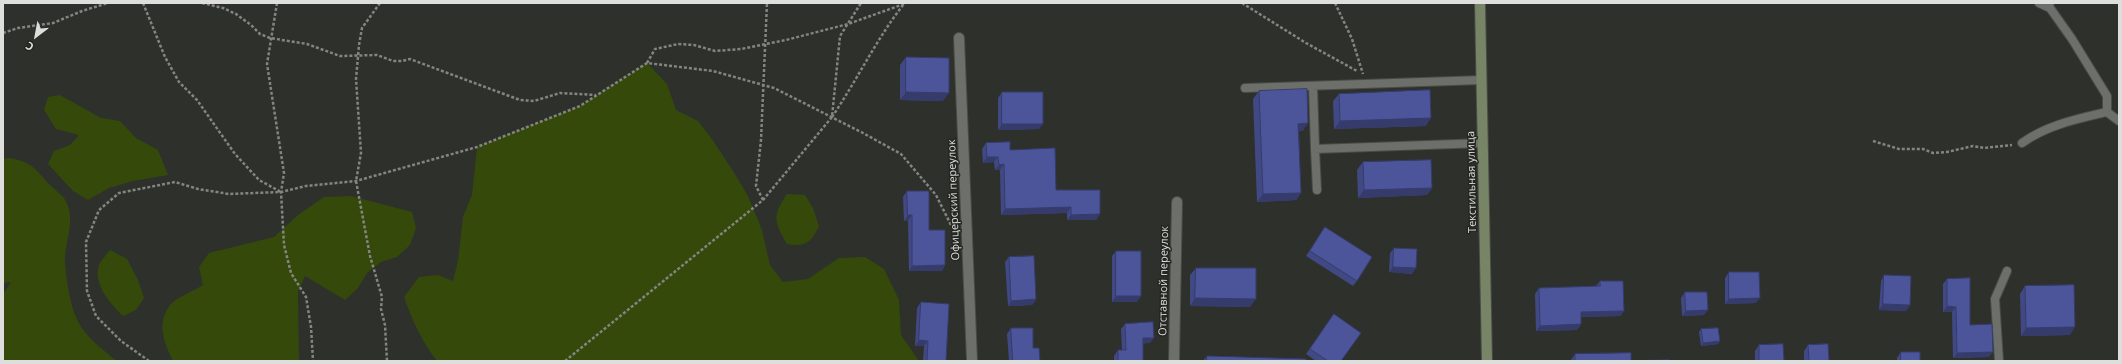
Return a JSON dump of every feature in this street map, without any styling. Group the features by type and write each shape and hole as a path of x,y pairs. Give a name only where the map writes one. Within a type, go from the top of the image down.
{"main road":[{"name":"Текстильная улица","path":"1480,3 1487,361"}],"street":[{"name":"Офицерский переулок","path":"959,38 972,361"},
{"name":"Отставной переулок","path":"1174,361 1178,202"}],"lane":[{"path":"2039,3 2050,6 2072,39 2107,96 2107,112"},
{"path":"1245,88 1482,80"},
{"path":"1313,86 1317,190"},
{"path":"2022,144 2039,132 2090,115 2107,112 2119,121"},
{"path":"1315,149 1483,143"},
{"path":"1999,361 1995,299 2007,271"}],"path":[{"path":"3,33 18,28 53,23 82,11 108,3"},
{"path":"143,3 165,57 179,82 197,100 235,154 259,180 281,192"},
{"path":"202,3 223,8 236,14 251,24 260,34 270,38 307,44 340,56 377,55 393,61 410,59 520,100 534,101 560,93 597,95"},
{"path":"277,3 270,38 267,64 284,173 281,192 284,245 291,273 306,297 311,327 313,361"},
{"path":"380,3 362,28 356,79 361,153 356,181 370,256 382,297 381,309 385,325 387,361"},
{"path":"763,200 756,186 767,3"},
{"path":"832,117 840,36 861,3"},
{"path":"149,361 121,341 96,316 87,291 86,242 98,210 119,193 175,182 198,189 229,194 281,192 306,186 356,181 477,147 580,106 647,63 655,49 678,44 694,45 715,51 741,49 848,24 905,3"},
{"path":"565,361 763,200 832,117 857,80 888,26 905,3"},
{"path":"1242,3 1306,43 1363,74 1373,84"},
{"path":"1335,3 1352,39 1363,74"},
{"path":"647,63 713,71 774,88 901,154 936,195 956,235"},
{"path":"1873,141 1899,149 1923,148 1933,152 1947,152 1973,146 1984,148 2022,144"}],"green space":[{"path":"647,63 667,84 676,110 698,121 733,171 748,196 762,230 770,265 783,282 808,279 839,258 865,257 884,269 899,300 901,335 919,361 437,361 418,330 404,297 419,277 438,275 453,281 458,261 463,217 472,195 477,147 580,106"},
{"path":"60,95 101,118 120,121 136,138 158,150 168,175 133,181 109,188 88,200 73,191 48,164 54,151 70,145 79,135 56,129 44,110 48,97"},
{"path":"10,158 31,165 64,198 70,214 65,255 66,276 74,312 79,324 88,336 117,361 3,361 3,294 11,282 3,283 3,159"},
{"path":"787,194 805,195 813,208 819,226 810,240 803,244 787,244 777,224 776,219 779,208"},
{"path":"351,196 412,212 416,228 410,245 397,257 381,262 367,273 358,288 345,300 305,276 298,292 299,361 173,361 164,340 162,326 163,319 173,302 203,285 199,267 209,253 274,237 298,215 324,197"},
{"path":"110,250 127,259 138,280 144,298 136,310 123,316 108,299 98,280 99,265"}],"building":[{"path":"906,57 949,58 949,93 906,92"},
{"path":"1307,89 1308,123 1298,124 1301,193 1263,194 1259,91"},
{"path":"1430,90 1431,118 1340,121 1339,94"},
{"path":"1002,92 1043,92 1043,124 1002,124"},
{"path":"1010,142 1010,150 1055,148 1056,190 1100,190 1100,214 1071,215 1071,207 1005,209 1004,164 999,165 998,157 987,157 986,143"},
{"path":"1431,160 1432,188 1364,190 1363,162"},
{"path":"907,191 929,191 929,230 945,230 945,265 912,266 912,215 908,215"},
{"path":"1325,227 1372,257 1357,281 1310,251"},
{"path":"1394,248 1417,249 1416,268 1393,267"},
{"path":"1116,251 1141,251 1141,296 1116,296"},
{"path":"1034,256 1036,299 1011,301 1009,257"},
{"path":"1196,268 1256,268 1256,299 1195,298"},
{"path":"1729,272 1759,272 1760,298 1729,299"},
{"path":"1884,275 1911,276 1910,305 1883,304"},
{"path":"1970,278 1970,325 1992,324 1993,352 1957,353 1956,307 1947,306 1947,279"},
{"path":"1600,281 1623,281 1624,311 1581,312 1581,324 1540,326 1539,288 1600,286"},
{"path":"2074,285 2075,327 2026,328 2025,286"},
{"path":"1685,292 1707,292 1708,310 1686,311"},
{"path":"921,302 949,304 946,361 927,361 928,341 919,340"},
{"path":"1334,314 1361,333 1341,361 1328,361 1310,349"},
{"path":"1153,322 1154,338 1143,338 1143,361 1118,361 1118,350 1126,350 1125,324"},
{"path":"1011,328 1033,328 1033,348 1039,348 1040,361 1013,361"},
{"path":"1718,328 1720,341 1703,343 1701,329"},
{"path":"1783,344 1784,361 1759,361 1759,345"},
{"path":"1828,344 1829,361 1809,361 1808,345"},
{"path":"1901,352 1920,352 1920,361 1901,361"},
{"path":"1631,353 1631,361 1575,361 1575,354"},
{"path":"1207,356 1306,359 1306,361 1207,361"},
{"path":"1669,360 1669,361 1631,361"}]}
